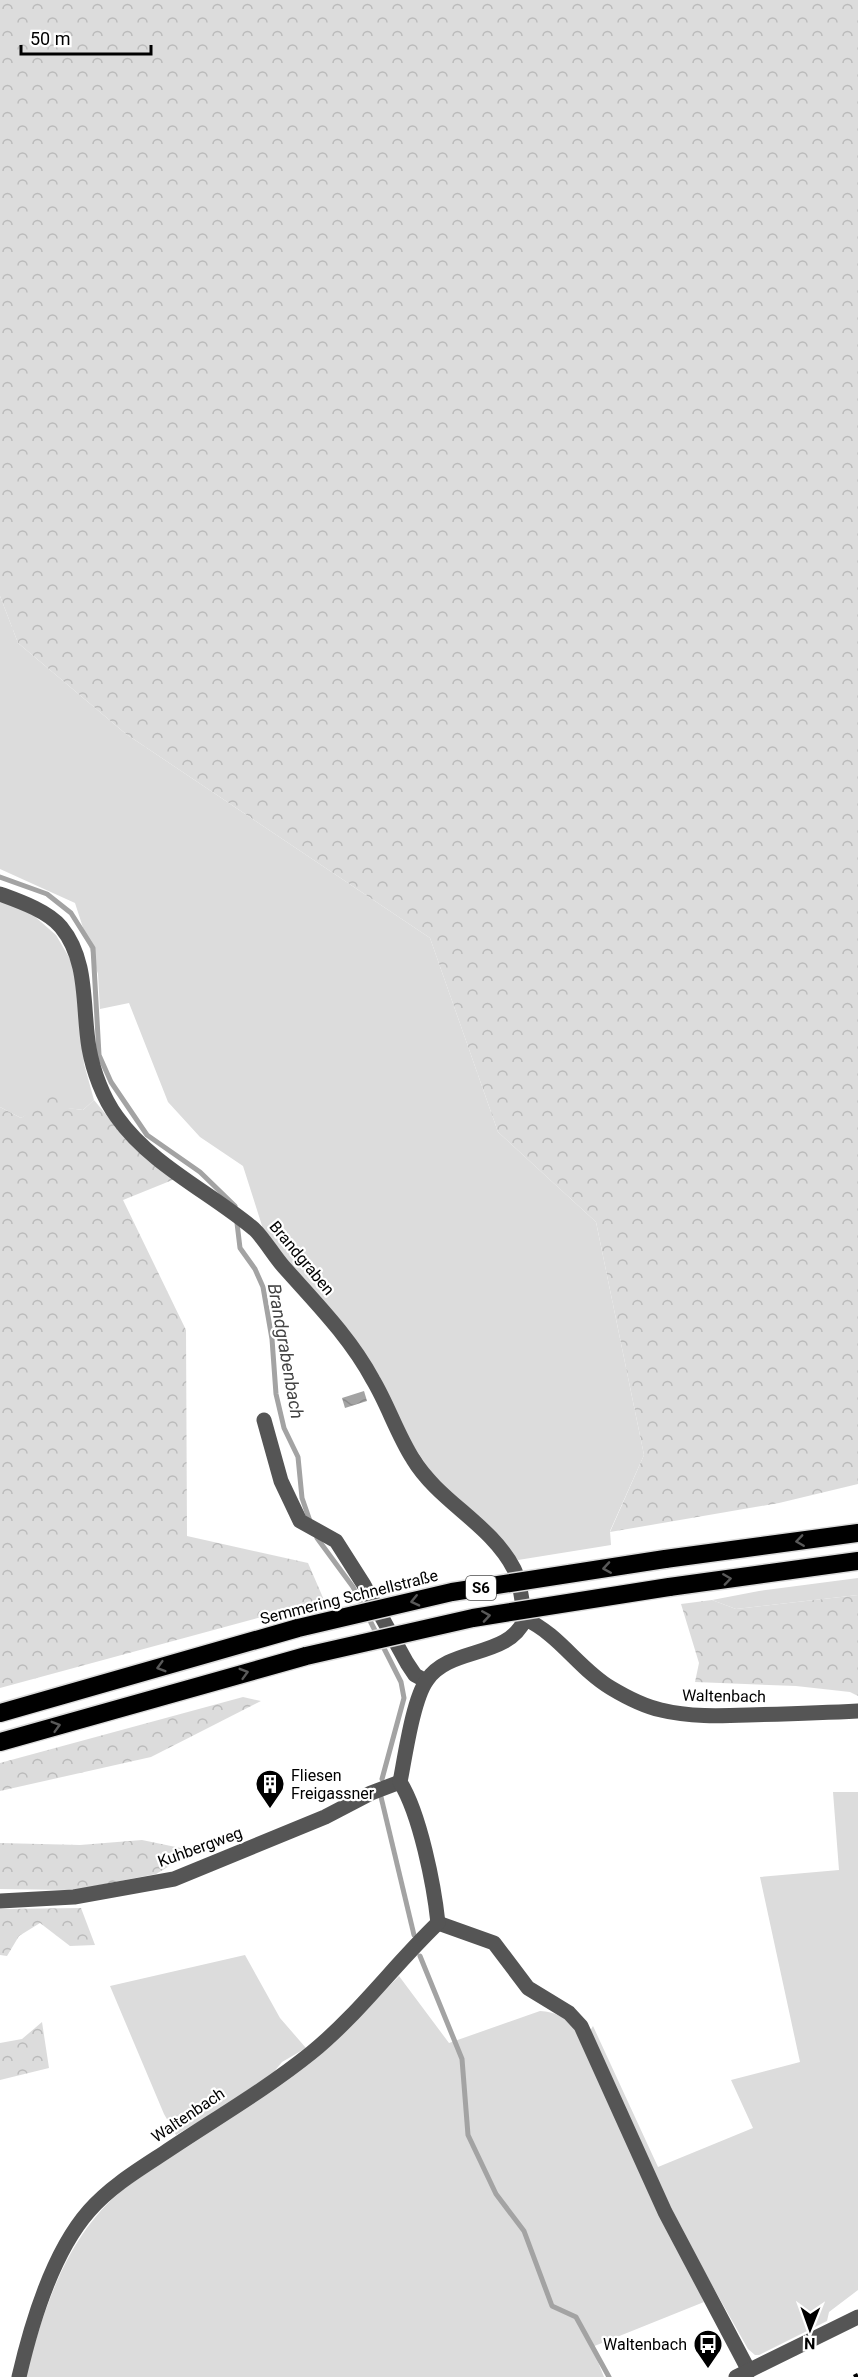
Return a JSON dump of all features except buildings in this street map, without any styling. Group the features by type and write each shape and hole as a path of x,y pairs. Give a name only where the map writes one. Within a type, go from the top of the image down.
{"highway":[{"name":"Semmering Schnellstraße","path":"0,1713 298,1628 452,1592 665,1558 858,1533"},
{"name":"S6","path":"0,1742 306,1656 473,1618 669,1587 858,1561"}],"street":[{"name":"Brandgraben","path":"0,894 34,908 61,926 78,957 89,1048 100,1084 116,1117 143,1146 256,1231 270,1251 333,1322 355,1350 374,1380 413,1460 433,1485 492,1540 508,1559 515,1571 525,1619"},
{"path":"264,1420 281,1481 300,1521 336,1541 364,1585 407,1663 415,1675 426,1681"},
{"path":"525,1619 520,1630 512,1639 437,1669 426,1681 413,1717 400,1782 410,1798 435,1896 438,1923 494,1943 528,1988 570,2013 581,2026 665,2212 742,2374 858,2317"},
{"name":"Waltenbach","path":"525,1619 541,1626 583,1668 609,1687 659,1710 711,1716 858,1711"},
{"name":"Kuhbergweg","path":"0,1901 74,1897 174,1879 325,1817 371,1793 400,1782"},
{"name":"Waltenbach","path":"19,2377 27,2342 46,2289 67,2242 88,2211 129,2176 311,2053 350,2016 438,1923"}],"green space":[{"path":"0,0 858,0 858,1484 779,1503 610,1532 644,1455 596,1222 498,1132 430,938 126,734 18,643 0,596"},
{"path":"0,596 18,643 126,734 430,938 498,1132 596,1222 644,1455 610,1531 611,1545 518,1560 438,1482 301,1281 264,1232 243,1166 200,1137 168,1102 129,1003 100,1009 98,974 75,903 0,869"},
{"path":"0,900 33,915 56,935 77,971 84,1064 94,1100 83,1110 51,1109 28,1114 21,1118 0,1107"},
{"path":"32,1090 52,1091 68,1108 83,1110 94,1100 126,1139 175,1179 123,1200 186,1330 187,1536 308,1563 324,1600 0,1688 0,1107 21,1118 31,1111"},
{"path":"858,1578 858,1595 736,1609 712,1600 759,1591"},
{"path":"858,1595 858,1696 850,1692 796,1686 695,1682 699,1663 681,1604 712,1600 736,1609"},
{"path":"243,1697 261,1701 151,1757 0,1791 0,1763"},
{"path":"833,1792 858,1792 858,2290 829,2312 827,2321 755,2355 748,2349 677,2223 590,2031 593,2026 658,2167 753,2128 731,2080 800,2062 760,1877 839,1870"},
{"path":"142,1840 195,1851 156,1874 74,1890 0,1889 0,1843 80,1845"},
{"path":"81,1908 95,1945 70,1946 40,1923 19,1936 7,1956 0,1955 0,1909"},
{"path":"245,1955 280,2018 306,2048 282,2062 273,2073 176,2135 164,2114 110,1986"},
{"path":"399,1976 449,2043 540,2011 559,2016 575,2027 704,2302 592,2347 604,2377 25,2377 60,2274 87,2228 105,2207 125,2188 334,2043"},
{"path":"42,2022 49,2068 0,2080 0,2043 22,2039"}],"water":[{"path":"364,1391 367,1401 345,1408 342,1398"}],"waterway":[{"name":"Brandgrabenbach","path":"0,877 47,894 71,913 93,948 99,1055 111,1082 147,1135 200,1172 235,1206"},
{"name":"Brandgrabenbach","path":"237,1223 240,1248 255,1269 263,1287 272,1339 276,1394 284,1428 298,1457 302,1498 310,1521"},
{"name":"Brandgrabenbach","path":"317,1538 353,1587 401,1682 404,1698 382,1779"},
{"name":"Brandgrabenbach","path":"381,1797 414,1935"},
{"name":"Brandgrabenbach","path":"420,1956 462,2059 468,2135 496,2194 524,2231 552,2306 576,2317 609,2377"}],"railway":[{"path":"854,2377 858,2375"}],"place":[{"name":"Fliesen Freigassner","path":"270,1810"},
{"name":"Waltenbach","path":"708,2370"}]}
